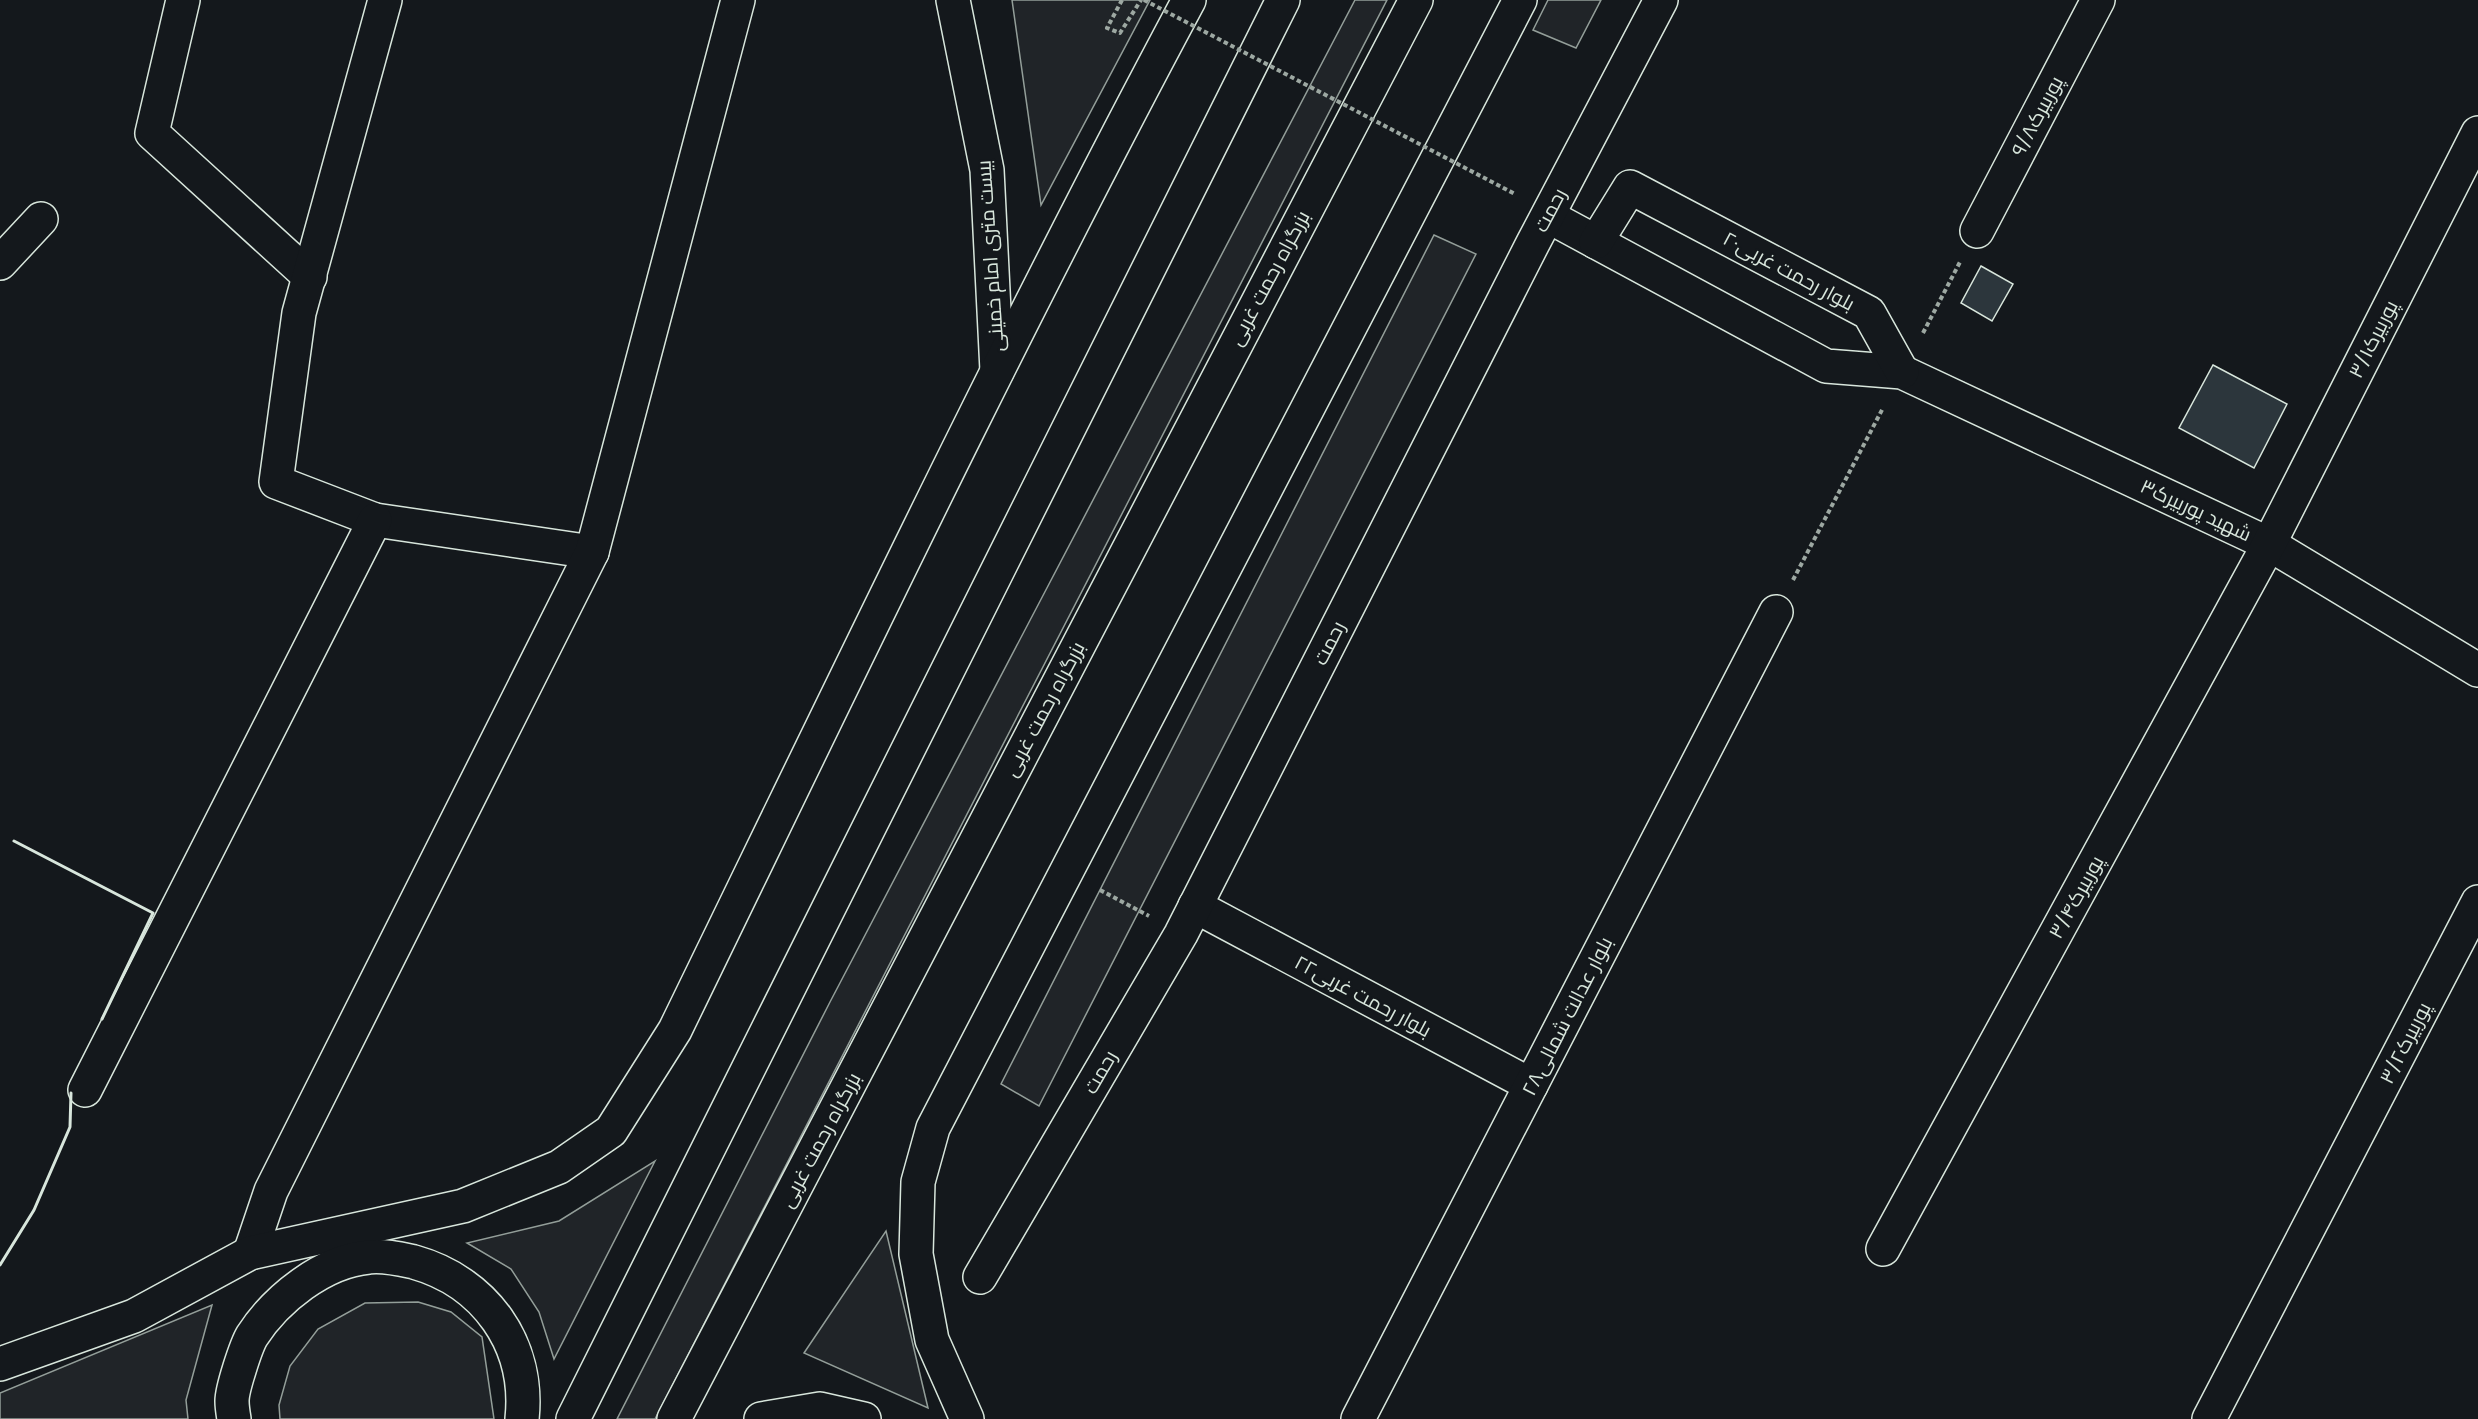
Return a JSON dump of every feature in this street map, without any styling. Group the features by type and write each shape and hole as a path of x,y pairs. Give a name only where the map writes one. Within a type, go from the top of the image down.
{"main road":[{"path":"183,0 152,134 310,276"},
{"path":"385,0 299,313 276,482 375,520 592,552"},
{"path":"250,1253 271,1191 592,552 738,0"},
{"name":"بیست متری امام خمینی","path":"953,0 987,170 997,371"},
{"path":"0,1364 134,1316 250,1253 463,1206 559,1167 611,1131 675,1030 997,371 1110,148 1189,0"},
{"path":"573,1419 1283,0"},
{"name":"بزرگراه رحمت غربی","path":"674,1419 1416,0"},
{"path":"967,1419 932,1340 916,1254 918,1182 933,1128 1520,0"},
{"name":"رحمت","path":"980,1277 1188,920 1661,0"},
{"name":"پوربیرک۹/۸","path":"1977,231 2098,0"},
{"name":"پوربیرک۳/۱","path":"2269,544 2478,133"},
{"name":"بلوار رحمت غربی۲۰","path":"1596,242 1630,187 1869,313 1902,372"},
{"path":"1548,216 1826,366 1902,372"},
{"path":"0,263 41,219"},
{"name":"شهید پوربیرک۳","path":"1902,372 2269,544 2478,670"},
{"path":"85,1090 375,520"},
{"name":"پوربیرک۳/۴","path":"1883,1249 2269,544"},
{"name":"بلوار عدالت شمالی۲۸","path":"1358,1419 1776,612"},
{"name":"پوربیرک۳/۲","path":"2209,1419 2478,902"},
{"name":"بلوار رحمت غربی۲۲","path":"1188,920 1531,1085"},
{"path":"234,1419 232,1399 251,1338 279,1303 333,1265 369,1256 402,1259 439,1269 470,1288 491,1311 508,1336 518,1369 524,1402 522,1419"},
{"path":"761,1419 820,1409 856,1415 864,1419"}],"path":[{"path":"1122,0 1107,28 1120,33 1143,0 1515,194"},
{"path":"1776,612 1977,231"},
{"path":"1066,871 1188,920"}],"shaded area":[{"path":"1012,0 1150,0 1041,205"},
{"path":"1355,0 1387,0 655,1419 617,1419 830,1002"},
{"path":"1548,0 1601,0 1576,48 1533,30"},
{"path":"1434,235 1476,254 1039,1106 1001,1084"},
{"path":"655,1161 554,1359 539,1312 511,1269 467,1243 559,1221"},
{"path":"886,1231 928,1408 804,1353"},
{"path":"418,1302 451,1312 482,1337 494,1419 280,1419 279,1405 290,1366 318,1329 365,1303"},
{"path":"212,1305 186,1400 188,1419 0,1419 0,1393"}],"building":[{"path":"1981,266 2013,284 1992,321 1961,303"},
{"path":"2213,365 2287,404 2254,468 2179,428"}],"wall":[{"path":"14,841 153,913 102,1019"},
{"path":"0,1265 34,1210 70,1127 71,1093"}]}
